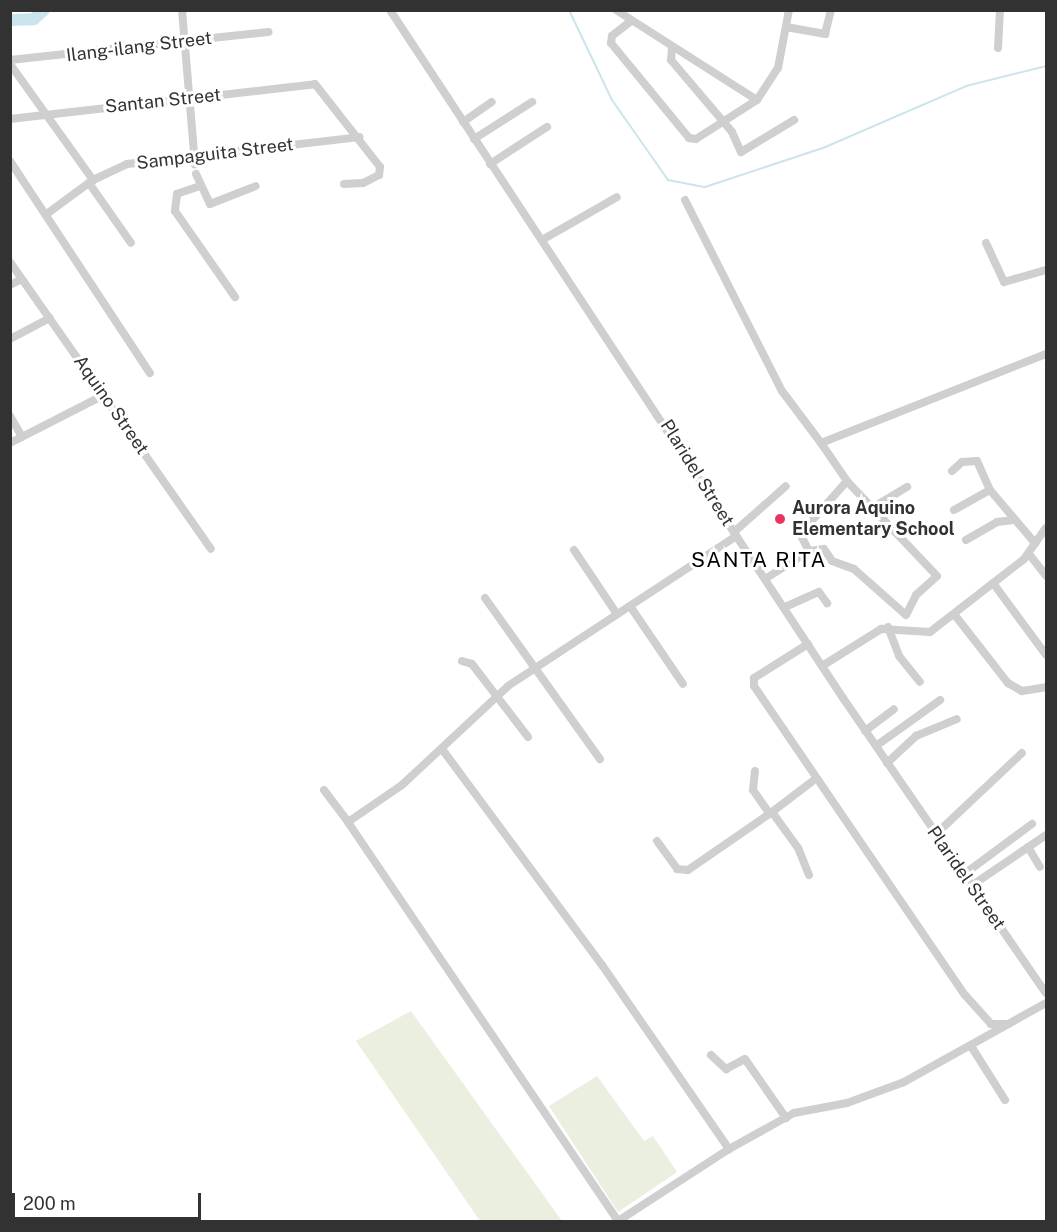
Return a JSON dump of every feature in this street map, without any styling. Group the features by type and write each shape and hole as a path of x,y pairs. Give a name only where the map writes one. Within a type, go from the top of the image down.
{"street":[{"path":"182,10 195,164"},
{"name":"Plaridel Street","path":"390,10 865,731 1047,993"},
{"path":"616,10 756,100"},
{"path":"631,21 612,36 611,43 689,138 723,121 756,100 778,68 789,10"},
{"path":"786,27 825,34 829,32 831,10"},
{"path":"998,48 1000,10"},
{"name":"Ilang-ilang Street","path":"10,62 268,33"},
{"path":"672,47 671,60 723,121 741,152 794,120"},
{"path":"10,62 131,243"},
{"name":"Santan Street","path":"10,119 315,84 359,137"},
{"path":"463,122 492,102"},
{"path":"474,140 532,102"},
{"path":"490,164 547,127"},
{"path":"344,184 363,183 381,171 359,137"},
{"name":"Sampaguita Street","path":"48,213 91,182 127,164 195,154 359,137"},
{"path":"10,160 48,213 150,373"},
{"path":"196,174 210,204 256,186"},
{"path":"200,186 177,194 175,211 235,297"},
{"path":"542,240 617,197"},
{"path":"685,200 782,391 847,481 937,576 916,594 906,615 905,627"},
{"path":"986,243 1004,282 1047,270"},
{"name":"Aquino Street","path":"10,262 211,549"},
{"path":"10,285 22,279"},
{"path":"10,339 50,318"},
{"path":"821,443 1047,354"},
{"path":"10,443 102,396"},
{"path":"10,416 22,437"},
{"path":"952,471 962,462 977,461 990,490 1035,543"},
{"path":"809,552 800,534 847,481"},
{"path":"348,822 442,749 498,695 734,532 786,486"},
{"path":"872,507 907,487"},
{"path":"954,510 990,490"},
{"path":"966,540 997,522 1014,520"},
{"path":"822,666 888,627 905,627 929,632 1029,554 1047,528"},
{"path":"765,579 809,552 824,549 832,561 854,569 906,615"},
{"path":"574,550 617,614"},
{"path":"1029,554 1047,576"},
{"path":"993,583 1047,655"},
{"path":"785,607 819,592 827,603"},
{"path":"485,598 538,666 600,759"},
{"path":"630,606 683,684"},
{"path":"954,614 1008,683 1022,691 1047,687"},
{"path":"888,627 900,656 920,682"},
{"path":"808,644 753,682 814,780 964,995 991,1024 1010,1024"},
{"path":"462,662 472,664 528,737"},
{"path":"876,746 940,700"},
{"path":"865,731 894,708"},
{"path":"887,763 916,736 957,719"},
{"path":"442,749 595,956 729,1149"},
{"path":"936,834 1022,753"},
{"path":"755,771 753,790 798,848 809,875"},
{"path":"657,841 676,869 688,870 771,813 814,780"},
{"path":"324,790 618,1221 729,1149 786,1118 847,1103 904,1082 1047,1003"},
{"path":"963,875 1032,824"},
{"path":"971,886 1047,835"},
{"path":"1028,847 1040,867"},
{"path":"1038,981 1047,977"},
{"path":"981,1040 991,1024"},
{"path":"971,1046 1005,1100"},
{"path":"711,1055 726,1069 745,1059 786,1118"}],"shaded area":[{"path":"411,1011 562,1221 480,1221 356,1041"},
{"path":"597,1076 644,1141 653,1136 677,1172 618,1212 549,1106"}],"waterway":[{"path":"10,20 34,19 44,10"},
{"path":"569,10 612,100 668,180 705,187 823,148 966,86 1046,66"}],"place":[{"name":"Aurora Aquino Elementary School","path":"780,519"}],"district":[{"name":"SANTA RITA","path":"759,560"}]}
